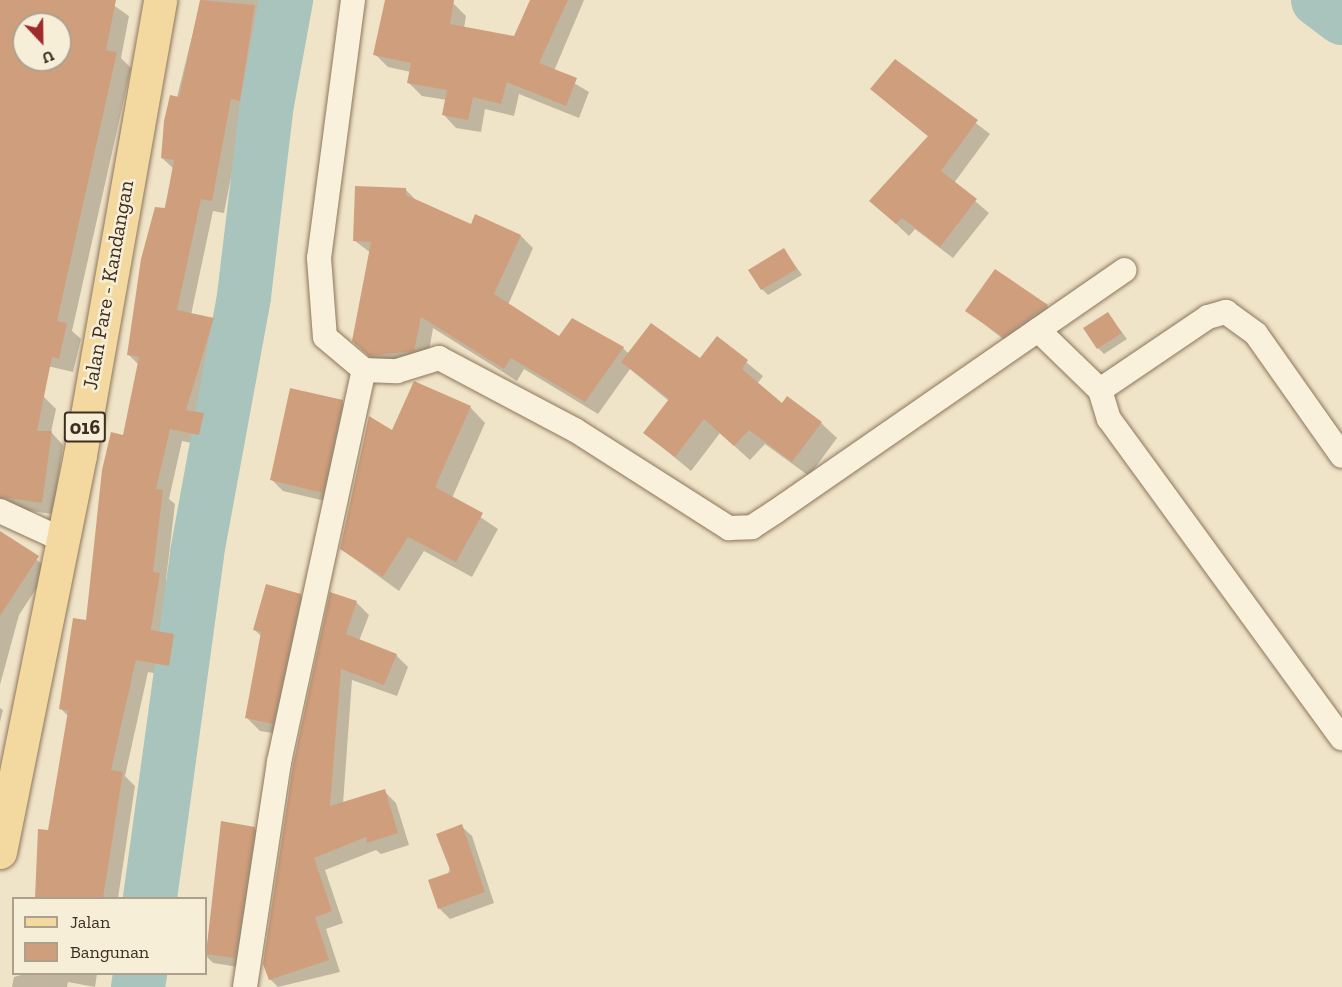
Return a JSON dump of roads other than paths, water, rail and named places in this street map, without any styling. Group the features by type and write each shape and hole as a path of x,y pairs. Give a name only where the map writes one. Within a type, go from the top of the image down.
{"main road":[{"name":"Jalan Pare - Kandangan","path":"0,852 63,540 160,0"}],"street":[{"path":"353,0 320,258 325,337 364,370 397,371 439,358 574,430 716,522 743,530 1124,270"},
{"path":"1100,390 1208,317 1226,312 1256,334 1342,456"},
{"path":"1038,330 1100,390 1108,419 1342,738"},
{"path":"245,987 279,762 364,370"},
{"path":"0,511 63,540"}],"waterway":[{"path":"150,897 197,553 244,296 267,104 286,0"},
{"path":"1318,0 1342,18"},
{"path":"138,987 140,975"}]}
